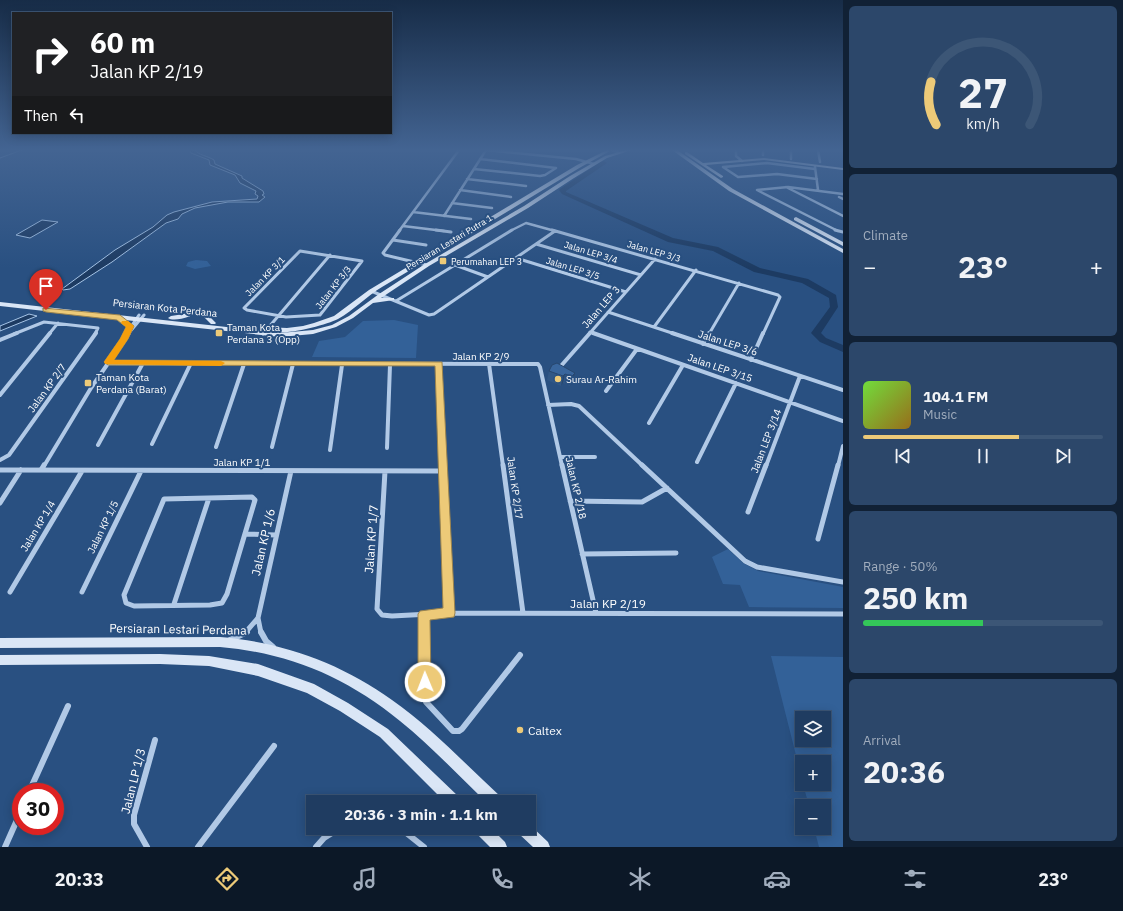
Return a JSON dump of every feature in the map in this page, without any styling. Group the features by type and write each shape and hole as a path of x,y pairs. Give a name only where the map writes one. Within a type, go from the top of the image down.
{"street":[{"path":"427,265 385,255 383,253 430,190"},
{"path":"444,216 460,190 511,197"},
{"name":"Persiaran Lestari Putra 1","path":"348,308 371,291 539,190"},
{"name":"Persiaran Lestari Putra 1","path":"363,308 427,265 554,190"},
{"path":"730,190 843,250"},
{"path":"739,190 843,244"},
{"path":"757,190 837,231 843,232"},
{"path":"789,190 843,216"},
{"path":"813,190 843,194"},
{"path":"839,197 843,199"},
{"path":"452,203 492,208"},
{"path":"413,212 471,219"},
{"name":"Jalan LEP 3/3","path":"455,265 526,223 655,258 778,295 780,297 751,360"},
{"path":"403,226 451,232"},
{"path":"371,291 429,315 434,314 555,231"},
{"path":"393,240 426,245"},
{"name":"Jalan LEP 3/4","path":"536,244 641,275"},
{"name":"Jalan KP 3/1","path":"279,316 247,310 244,308 299,252 303,251 330,255"},
{"path":"265,331 330,255"},
{"name":"Jalan KP 3/3","path":"279,316 317,316 322,314 362,260 330,255"},
{"name":"Jalan LEP 3/5","path":"516,258 626,292"},
{"name":"Jalan LEP 3","path":"560,367 655,258"},
{"path":"406,270 408,266 407,261"},
{"path":"363,308 378,300 394,300 455,265 488,277"},
{"path":"654,327 696,270"},
{"path":"703,344 739,283"},
{"name":"Persiaran Kota Perdana","path":"0,300 265,331 288,330 316,325 336,317 348,308"},
{"name":"Persiaran Kota Perdana","path":"0,304 120,318 171,318 265,331 280,335 313,332 334,326 351,317 363,308"},
{"path":"171,318 203,311 213,323"},
{"name":"Jalan LEP 3/6","path":"608,312 843,390"},
{"path":"124,339 130,326 139,317"},
{"path":"42,470 91,388 139,317"},
{"path":"120,318 130,326"},
{"path":"0,340 44,322 58,323"},
{"path":"0,395 58,323"},
{"name":"Jalan KP 2/7","path":"0,460 9,455 98,330 98,328 94,326 58,323"},
{"name":"Jalan LEP 3/15","path":"590,332 843,421"},
{"path":"606,391 638,349"},
{"name":"Jalan KP 2/9","path":"108,362 342,365 538,364 540,367"},
{"path":"152,444 191,362"},
{"path":"98,445 143,363"},
{"path":"216,447 244,364"},
{"path":"272,447 293,364"},
{"path":"439,364 442,471 449,613"},
{"name":"Jalan KP 2/17","path":"489,364 523,613"},
{"path":"330,450 342,365"},
{"path":"387,448 390,365"},
{"path":"648,423 683,365"},
{"name":"Jalan KP 2/18","path":"540,367 596,613"},
{"name":"Jalan LEP 3/14","path":"748,512 800,376"},
{"path":"697,462 736,383"},
{"path":"548,405 571,404 579,406 745,561 758,567 843,582"},
{"path":"818,539 843,446"},
{"path":"560,457 595,457"},
{"path":"837,468 843,470"},
{"name":"Jalan KP 1/1","path":"0,470 442,471"},
{"path":"0,503 21,470"},
{"name":"Jalan KP 1/4","path":"10,592 82,471"},
{"name":"Jalan KP 1/5","path":"82,592 141,471"},
{"name":"Jalan KP 1/6","path":"287,654 268,644 260,634 258,618 291,471"},
{"name":"Jalan KP 1/7","path":"377,609 385,471"},
{"path":"570,501 642,502 667,488"},
{"path":"252,497 255,500 245,534 227,594 222,603 210,605 174,604 134,606 126,603 124,595 164,499 252,497"},
{"path":"174,604 209,498"},
{"path":"245,534 276,534"},
{"path":"582,554 676,553"},
{"name":"Jalan KP 2/19","path":"377,609 382,615 387,616 449,613 843,614"},
{"path":"424,614 426,702 453,731 459,731 462,729 520,655"},
{"name":"Jalan KP 1/6","path":"220,642 238,638 248,632 258,618"},
{"name":"Persiaran Lestari Perdana","path":"0,643 220,642 250,645 287,654 352,681 387,703 405,717 489,795"},
{"path":"0,660 160,659 209,661 258,670 310,688 344,707 384,733 447,795"},
{"path":"33,783 68,706"},
{"name":"Jalan LP 1/3","path":"147,847 134,824 134,815 155,740"},
{"path":"198,847 274,746"},
{"path":"5,847 12,831"},
{"path":"316,847 329,835"},
{"path":"409,835 424,847"},
{"path":"488,835 500,847"},
{"path":"531,835 544,847"}],"shaded area":[{"path":"253,190 263,191 264,194 262,195 265,197 259,202 228,202 195,208 182,214 178,219 166,223 112,262 70,289 62,289 115,250 153,227 167,215 212,202 257,199 258,196 255,194 256,191"},
{"path":"42,220 58,222 30,238 16,235"},
{"path":"196,260 207,261 211,266 195,269 186,266 188,262"},
{"path":"29,314 37,316 0,331 0,326"},
{"path":"394,320 418,325 416,358 312,357 319,341 345,337 363,321"},
{"path":"728,549 743,563 758,571 843,587 843,608 749,607 740,585 723,584 712,557"},
{"path":"771,656 843,657 843,847 819,847 816,835 831,835 831,799 807,799 805,791 831,791 831,755 796,755"}],"building":[{"path":"557,363 575,373 572,376 565,374 563,376 549,371 552,365"}],"waterway":[{"path":"563,190 564,193 671,240 715,249 757,270 805,281 833,297 834,307 816,333 823,340 843,349"}],"slow traffic":[{"path":"125,323 130,326 124,339 108,362 221,363"}],"place":[{"name":"Perumahan LEP 3","path":"443,261"},
{"name":"Taman Kota Perdana 3 (Opp)","path":"219,333"},
{"name":"Surau Ar-Rahim","path":"558,379"},
{"name":"Taman Kota Perdana (Barat)","path":"88,383"},
{"name":"Caltex","path":"520,730"}],"route":[{"path":"46,310 120,318 130,326 124,339 108,362 342,365 439,364 442,471 449,613 424,614 425,682"}]}
